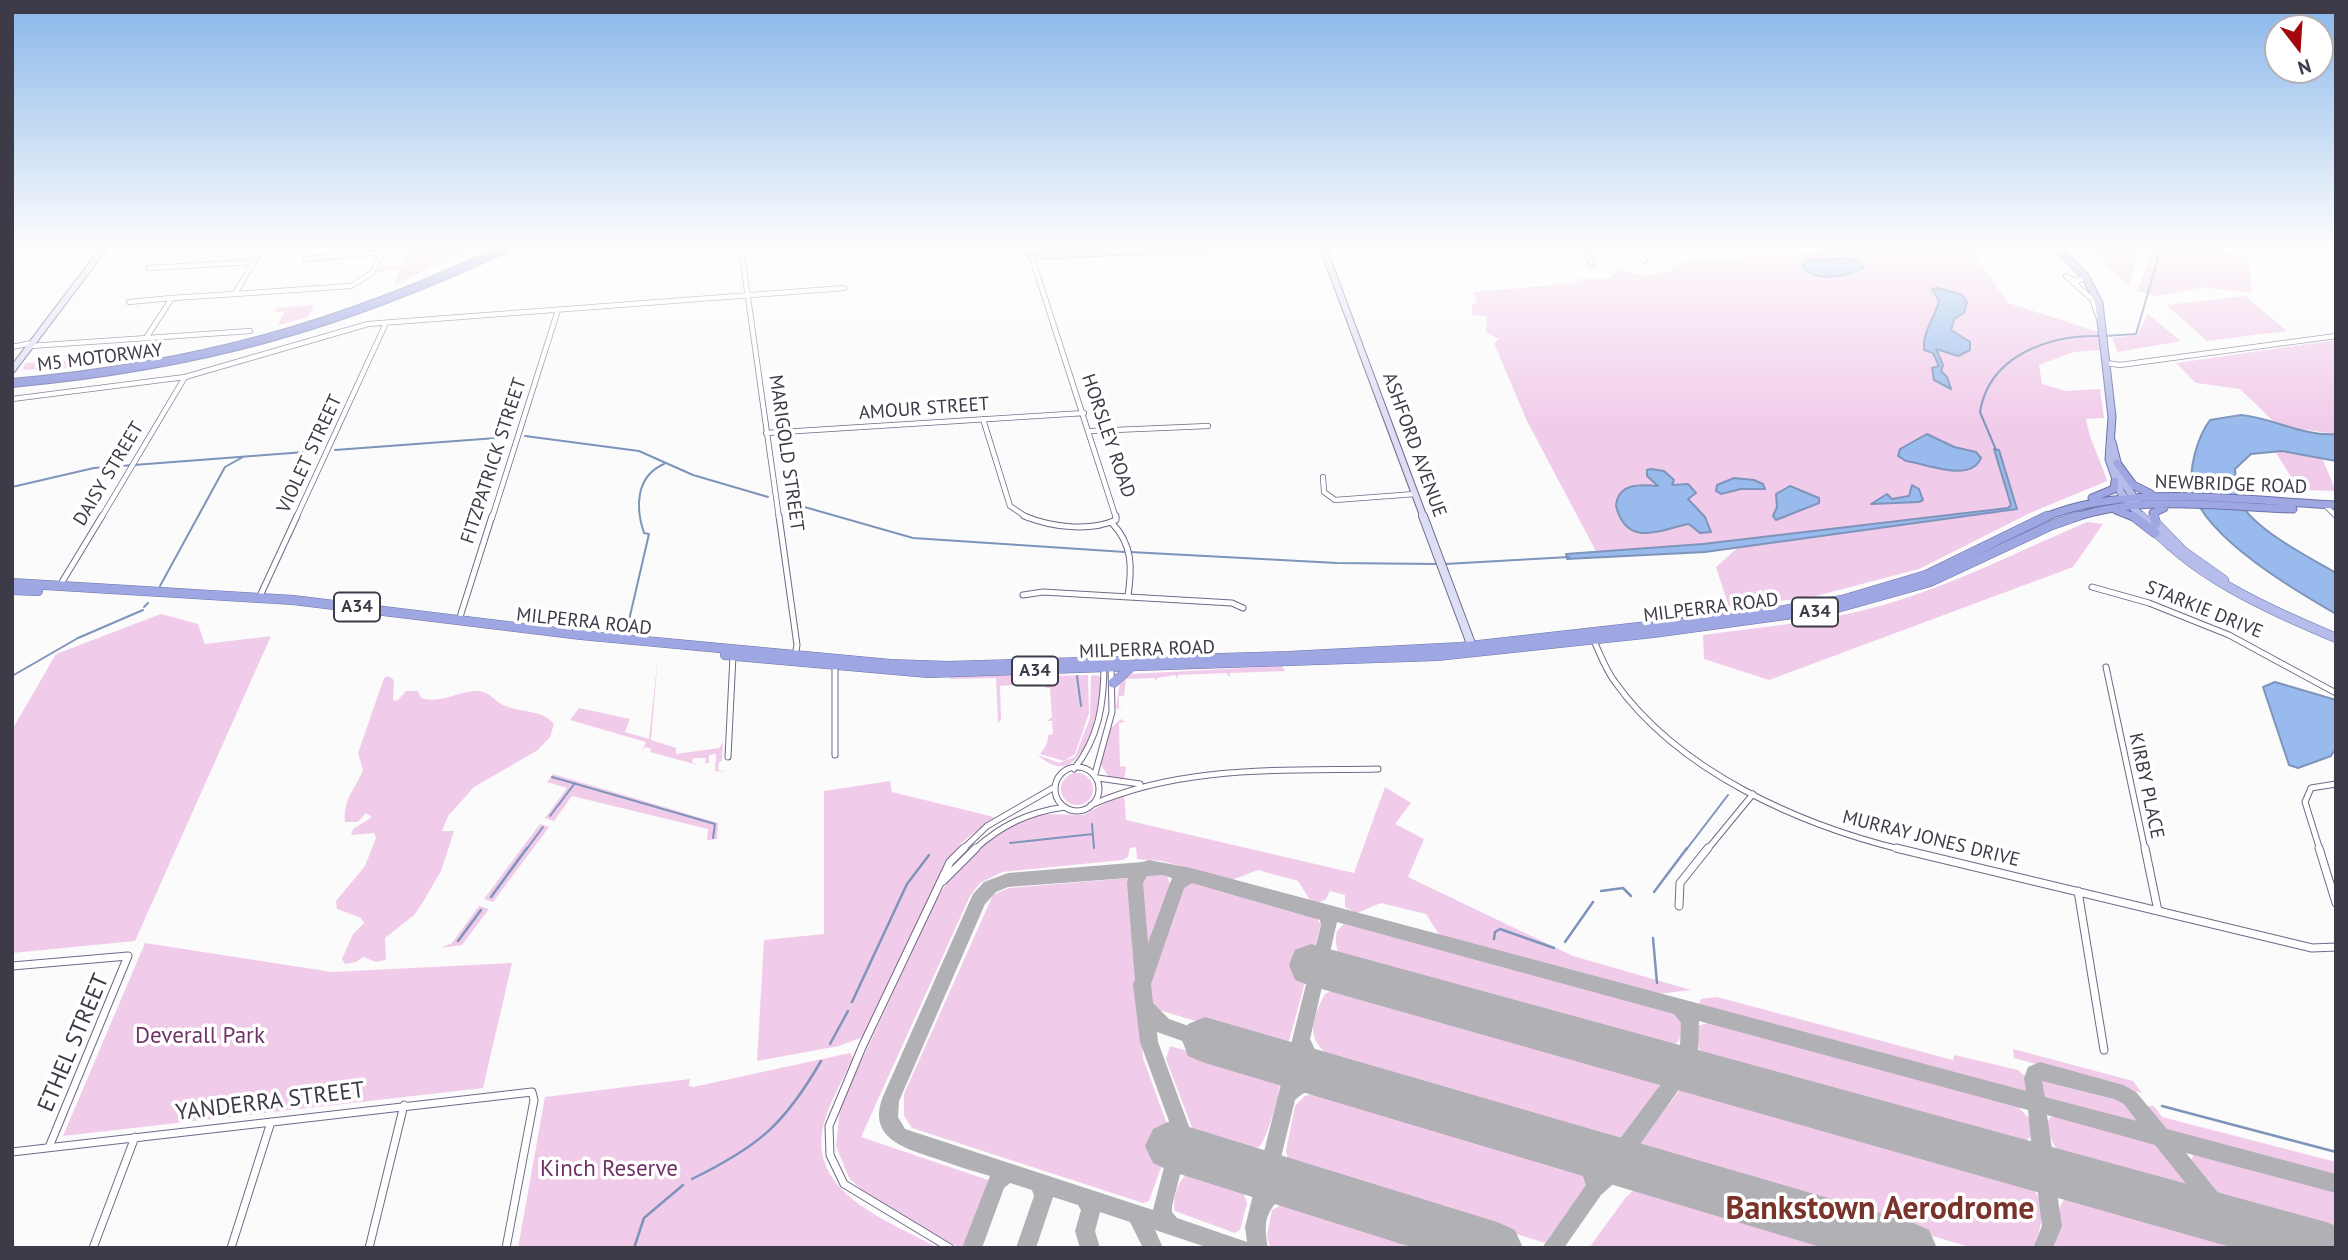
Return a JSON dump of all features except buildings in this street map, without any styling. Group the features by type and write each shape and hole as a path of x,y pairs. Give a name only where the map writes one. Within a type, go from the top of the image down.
{"highway":[{"name":"M5 MOTORWAY","path":"15,380 146,366 262,340 362,307"},
{"name":"M5 MOTORWAY","path":"15,380 149,369 280,339 373,307"},
{"path":"2118,463 2130,482 2139,489 2170,501"},
{"path":"2068,509 2112,490 2115,481"},
{"name":"MILPERRA ROAD","path":"12,583 259,598 794,659 921,666 1107,665 1129,669 1400,658 1473,648 1769,619 1870,601 1954,572 2068,518 2132,501"},
{"name":"MILPERRA ROAD","path":"1592,636 1773,612 1873,592 1948,566 2068,509 2132,501"},
{"name":"NEWBRIDGE ROAD","path":"2132,501 2189,501 2332,509"},
{"path":"2156,529 2154,511 2170,501"},
{"path":"2108,508 2132,515 2156,529"},
{"name":"MILPERRA ROAD","path":"12,590 296,606 586,641 734,652"},
{"name":"MILPERRA ROAD","path":"794,659 835,667 920,673 1473,648"},
{"path":"1113,683 1129,669"}],"main road":[{"path":"12,370 60,307"},
{"name":"ASHFORD AVENUE","path":"1345,307 1473,648"},
{"path":"2097,307 2104,342 2112,442 2121,478 2132,501"},
{"path":"15,380 31,346"},
{"path":"2112,442 2109,459 2115,481 2156,529 2194,567 2227,588 2336,638"},
{"path":"2156,529 2241,590 2336,632"}],"street":[{"path":"146,338 166,307"},
{"path":"12,399 102,390 185,377 369,324 604,307"},
{"name":"MARIGOLD STREET","path":"749,307 797,645 794,659"},
{"name":"HORSLEY ROAD","path":"983,419 1014,512 1025,519 1051,523 1099,527 1112,523 1117,512 1049,307"},
{"path":"2095,307 2102,326"},
{"name":"FITZPATRICK STREET","path":"459,620 558,310"},
{"name":"VIOLET STREET","path":"259,598 386,323"},
{"path":"13,347 250,331"},
{"path":"2106,363 2120,365 2336,336"},
{"name":"DAISY STREET","path":"59,587 185,377"},
{"name":"AMOUR STREET","path":"766,433 1084,413"},
{"path":"1091,431 1208,426"},
{"path":"1323,477 1324,492 1335,500 1415,494"},
{"path":"1112,523 1128,544 1132,558 1128,596"},
{"name":"STARKIE DRIVE","path":"2092,587 2119,592 2252,645 2309,682 2336,693"},
{"path":"1023,595 1043,592 1128,596 1232,603 1243,608"},
{"name":"MURRAY JONES DRIVE","path":"1592,636 1618,687 1674,742 1789,814 1842,835 2312,948 2336,947"},
{"path":"728,757 734,652"},
{"path":"1091,805 1102,789 1097,776 1112,712 1113,683 1107,665"},
{"path":"950,1248 851,1190 839,1178 828,1146 834,1109 950,862 977,833 1001,817 1037,800 1053,788 1060,775 1074,769 1088,749 1101,717 1107,665"},
{"path":"835,667 835,755"},
{"name":"KIRBY PLACE","path":"2106,667 2158,911"},
{"path":"941,883 972,848 996,830 1037,810 1065,807 1078,810 1140,784 1185,775 1378,768"},
{"path":"1074,769 1140,784"},
{"path":"2336,783 2311,788 2305,802 2336,903"},
{"path":"1053,788 1055,799 1065,807"},
{"path":"1679,906 1681,883 1753,793"},
{"path":"2078,891 2104,1049"},
{"name":"ETHEL STREET","path":"12,966 125,954 128,956 49,1147"},
{"name":"YANDERRA STREET","path":"12,1152 404,1105 533,1093 534,1100 506,1248"},
{"path":"369,1248 404,1105"},
{"path":"231,1248 271,1122"},
{"path":"93,1248 135,1137"}],"green space":[{"path":"313,307 308,317 278,325 285,311 275,312 277,308"},
{"path":"1472,307 2020,307 2099,332 2100,350 2073,352 2039,365 2042,384 2065,391 2100,389 2104,418 2086,419 2107,481 2030,513 1919,569 1812,597 1729,607 1716,567 1744,542 1598,555 1527,421 1494,343 1499,339 1486,332 1487,316 1472,315"},
{"path":"2168,307 2258,307 2287,331 2207,341"},
{"path":"2148,314 2181,341 2118,352 2112,338 2137,335"},
{"path":"2336,340 2336,434 2299,429 2273,421 2240,389 2196,383 2176,363"},
{"path":"157,355 86,367 23,370 25,363"},
{"path":"2275,451 2322,458 2336,491 2299,490"},
{"path":"2087,522 2103,524 2073,567 1769,680 1704,659 1703,635 1815,620 1882,605 1942,585"},
{"path":"161,614 198,624 205,644 271,636 135,941 12,953 12,730 56,654"},
{"path":"658,656 651,740 676,748 676,754 719,748 723,742 722,761 719,762 718,770 725,772 715,771 716,754 709,755 709,763 705,763 706,758 693,758 692,762 698,765 650,752 651,749 645,747 642,751 646,742 570,720 579,708 630,719 625,732 649,739"},
{"path":"1282,666 1285,671 1230,673 1230,677 1226,673 1178,675 1177,679 1175,675 1157,678 1157,681 1154,678 1126,679 1124,696 1119,696 1119,708 1125,710 1116,708 1120,681 1132,674"},
{"path":"1069,674 1050,675 1045,680 1045,688 1041,683 1000,686 1001,720 998,723 996,678 949,679 950,676"},
{"path":"1088,675 1089,713 1075,754 1064,761 1040,754 1047,743 1048,735 1053,734 1052,721 1047,721 1052,717 1050,688 1046,688 1046,680 1050,676"},
{"path":"388,676 394,680 393,700 397,701 406,691 418,691 421,698 435,700 480,691 503,705 543,716 554,724 550,737 538,750 474,787 448,816 442,831 454,831 441,871 414,915 385,938 386,960 376,962 363,957 356,962 345,964 342,959 353,934 364,923 361,918 337,909 336,901 365,866 376,838 374,833 351,835 353,829 372,817 366,813 358,822 345,822 346,807 363,770 358,753 384,678"},
{"path":"1091,676 1101,677 1098,707 1087,743 1078,757 1067,765 1054,765 1038,755 1059,763 1075,757 1090,718"},
{"path":"1121,719 1125,722 1119,723 1120,766 1126,767 1124,781 1108,776 1100,763 1111,728"},
{"path":"1077,773 1088,778 1093,789 1088,800 1077,805 1066,800 1061,789 1066,778"},
{"path":"553,774 718,823 717,839 707,840 708,829 572,796 554,821 545,818 567,788 547,782"},
{"path":"890,781 892,792 994,817 961,843 943,868 863,1037 839,1046 757,1061 764,940 824,934 824,791"},
{"path":"1385,787 1411,803 1395,824 1424,839 1408,877 1573,956 1691,990 1658,994 1440,936 1426,914 1381,903 1357,913 1345,907 1345,895 1330,891 1326,899 1318,903 1310,900 1298,881 1258,870 1232,880 1162,861 1137,859 1136,847 1130,848 1128,857 1123,860 1002,872 980,883 970,896 861,1137 991,1181 992,1186 969,1248 960,1248 869,1197 849,1178 836,1146 840,1107 937,898 953,874 974,852 1009,826 1038,814 1084,815 1124,793 1126,820 1354,873"},
{"path":"540,824 549,827 493,902 484,899"},
{"path":"1155,872 1167,876 1171,886 1146,956 1140,882 1145,875"},
{"path":"1130,878 1143,1058 1168,1127 1164,1127 1154,1158 1163,1162 1149,1201 1143,1203 912,1128 904,1116 904,1094 993,895 1009,888"},
{"path":"1195,882 1312,914 1321,924 1287,1048 1152,1008 1148,989 1181,889 1187,883"},
{"path":"479,906 489,909 462,945 440,948 452,943"},
{"path":"1344,924 1673,1011 1683,1024 1679,1041 1669,1048 1650,1049 1357,967 1342,958 1337,949 1337,931"},
{"name":"Deverall Park","path":"145,943 332,972 512,963 483,1088 63,1136"},
{"path":"1348,987 1645,1070 1658,1078 1659,1088 1616,1144 1338,1063 1321,1048 1313,1033 1313,1024 1325,994 1337,988"},
{"path":"1717,997 1953,1060 1954,1055 2018,1070 2026,1077 2027,1094 1699,1004 1701,999"},
{"path":"1711,1022 2015,1104 2031,1120 2031,1136 2022,1145 2005,1146 1720,1068 1704,1056 1698,1046 1697,1026"},
{"path":"1170,1046 1279,1078 1274,1112 1260,1146 1251,1150 1194,1133 1166,1059"},
{"path":"2013,1049 2133,1081 2142,1093 2014,1058"},
{"name":"Kinch Reserve","path":"850,1053 853,1058 824,1123 821,1147 827,1168 839,1186 856,1202 938,1248 518,1248 545,1097 690,1079 689,1086 693,1087"},
{"path":"2042,1078 2122,1099 2144,1125 2043,1098 2039,1082"},
{"path":"1697,1085 2011,1173 2031,1186 2040,1203 2041,1222 2034,1245 2032,1248 1973,1248 1640,1150 1638,1145 1679,1091"},
{"path":"1324,1091 1573,1165 1589,1183 1545,1243 1295,1164 1288,1159 1286,1151 1295,1106 1305,1096"},
{"path":"2147,1106 2154,1106 2162,1117 2336,1162 2336,1177 2163,1130 2149,1114"},
{"path":"2057,1116 2156,1143 2186,1178 2188,1190 2180,1194 2082,1168 2063,1155 2050,1137 2047,1122 2051,1117"},
{"path":"2194,1153 2336,1191 2336,1238 2230,1207 2217,1196 2190,1163"},
{"path":"1188,1174 1243,1192 1247,1203 1240,1230 1235,1233 1175,1211 1177,1191 1181,1180"},
{"path":"1651,1189 1849,1248 1589,1248 1626,1197 1633,1191"},
{"path":"2077,1193 2219,1231 2241,1248 2053,1248 2060,1207 2068,1196"},
{"path":"1285,1203 1400,1240 1407,1248 1270,1248 1267,1236 1272,1210"}],"water":[{"path":"1937,307 1966,307 1964,313 1954,319 1951,330 1970,342 1970,350 1958,356 1936,349 1943,365 1941,371 1947,377 1951,389 1934,380 1932,368 1939,366 1933,353 1924,350 1925,337"},
{"path":"2241,415 2312,433 2336,434 2336,461 2282,451 2251,454 2235,469 2237,496 2253,519 2280,540 2336,573 2336,614 2277,578 2234,545 2202,510 2193,492 2193,464 2198,444 2210,420"},
{"path":"1927,434 1954,447 1976,452 1981,458 1976,465 1958,471 1906,461 1898,456 1900,449"},
{"path":"1994,449 1999,450 2017,509 1705,552 1567,559 1566,554 1703,544 2008,508 2011,505"},
{"path":"1647,470 1664,471 1674,480 1672,485 1688,484 1696,493 1688,499 1705,517 1711,532 1700,533 1689,524 1646,533 1628,528 1616,506 1618,498 1625,489 1631,487 1658,486 1647,476"},
{"path":"1734,478 1754,480 1763,484 1765,489 1741,489 1721,494 1716,491 1717,485"},
{"path":"1912,485 1919,489 1923,500 1871,504 1887,494 1892,499 1909,496"},
{"path":"1790,486 1819,498 1819,503 1776,520 1773,516 1777,507 1776,494"},
{"path":"2275,682 2336,700 2336,748 2331,756 2298,768 2289,765 2263,687"}],"waterway":[{"path":"2105,336 2136,334 2144,307"},
{"path":"1996,450 1980,412 1986,392 1996,376 2024,352 2042,345 2061,339 2099,336"},
{"path":"525,436 639,451 693,475 768,497"},
{"path":"335,450 510,437"},
{"path":"12,487 94,468 318,451"},
{"path":"160,586 225,467 243,457"},
{"path":"626,633 649,534 644,533 641,523 640,493 648,476 664,464"},
{"path":"787,502 913,538 1125,552"},
{"path":"1130,552 1337,563 1436,564"},
{"path":"1445,564 1569,557"},
{"path":"144,607 148,603"},
{"path":"12,676 78,638 143,610"},
{"path":"1077,676 1081,706"},
{"path":"552,777 575,784"},
{"path":"550,816 575,784"},
{"path":"575,784 715,824 713,838"},
{"path":"1686,850 1728,795"},
{"path":"1092,824 1093,834"},
{"path":"526,850 543,827"},
{"path":"1010,843 1093,834"},
{"path":"1093,834 1094,848"},
{"path":"491,897 527,848"},
{"path":"1654,892 1687,848"},
{"path":"852,1002 907,884 929,855"},
{"path":"1601,891 1623,888 1631,896"},
{"path":"1565,942 1593,902"},
{"path":"458,941 481,910"},
{"path":"1494,939 1495,932 1500,929 1554,948"},
{"path":"1653,938 1657,983"},
{"path":"830,1044 848,1011"},
{"path":"692,1179 735,1156 768,1132 795,1102 821,1061"},
{"path":"2162,1106 2336,1152"},
{"path":"634,1248 644,1218 683,1185"}],"taxiway":[{"path":"1145,869 1149,867"},
{"path":"1145,869 1163,868 1190,875"},
{"path":"1010,1174 904,1139 892,1127 888,1117 890,1100 979,899 990,887 1008,880 1145,869"},
{"path":"1142,976 1135,883 1138,873 1145,869"},
{"path":"1170,1224 1163,1216 1162,1206 1182,1132 1149,1042 1142,984 1177,883 1190,875"},
{"path":"1190,875 1322,911"},
{"path":"1301,1039 1329,925 1328,916 1322,911"},
{"path":"1322,911 1679,1007"},
{"path":"1145,1006 1163,1025 1205,1040"},
{"path":"1679,1007 2036,1103"},
{"path":"1679,1007 1690,1020 1689,1051 1695,1067 1710,1076 1740,1085"},
{"path":"1258,1248 1255,1227 1301,1039"},
{"path":"1301,1039 1312,1062 1332,1076"},
{"path":"1633,1055 1670,1063 1677,1062 1687,1052"},
{"path":"1541,1139 1593,1155 1617,1153 1626,1147 1683,1069"},
{"path":"2036,1103 2033,1078 2034,1073 2040,1071 2117,1091 2130,1098 2161,1137"},
{"path":"1288,1094 1298,1084 1324,1077 1352,1082 1393,1095"},
{"path":"2036,1103 2161,1137"},
{"path":"2036,1103 2042,1151"},
{"path":"1505,1128 1541,1139"},
{"path":"1532,1136 1541,1139"},
{"path":"2161,1137 2336,1184"},
{"path":"2161,1137 2250,1248"},
{"path":"1576,1151 1592,1169 1596,1188"},
{"path":"1987,1154 2028,1163 2039,1160 2042,1151"},
{"path":"2042,1151 2052,1226 2043,1248"},
{"path":"2044,1154 2062,1172 2106,1186"},
{"path":"1596,1188 1614,1170 1623,1166 1651,1170 1702,1186"},
{"path":"972,1247 997,1182 1003,1175 1010,1174"},
{"path":"1010,1174 1038,1183"},
{"path":"2144,1197 2191,1207 2200,1198 2197,1182"},
{"path":"1026,1248 1044,1196 1043,1188 1038,1183"},
{"path":"1038,1183 1084,1197"},
{"path":"1693,1183 1721,1192"},
{"path":"1261,1204 1276,1188 1299,1186 1397,1218 1411,1229 1419,1248"},
{"path":"1552,1248 1596,1188"},
{"path":"1084,1197 1137,1214"},
{"path":"1084,1197 1091,1208 1085,1231 1090,1248"},
{"path":"1137,1214 1240,1248"},
{"path":"1137,1214 1153,1248"},
{"path":"1425,1248 1441,1237 1450,1236 1497,1248"},
{"path":"1881,1239 1909,1248"}],"runway":[{"path":"1311,965 2326,1248"},
{"path":"1205,1040 1911,1248"},
{"path":"1170,1146 1497,1248"}],"district":[{"name":"Bankstown Aerodrome","path":"1880,1210"}]}
